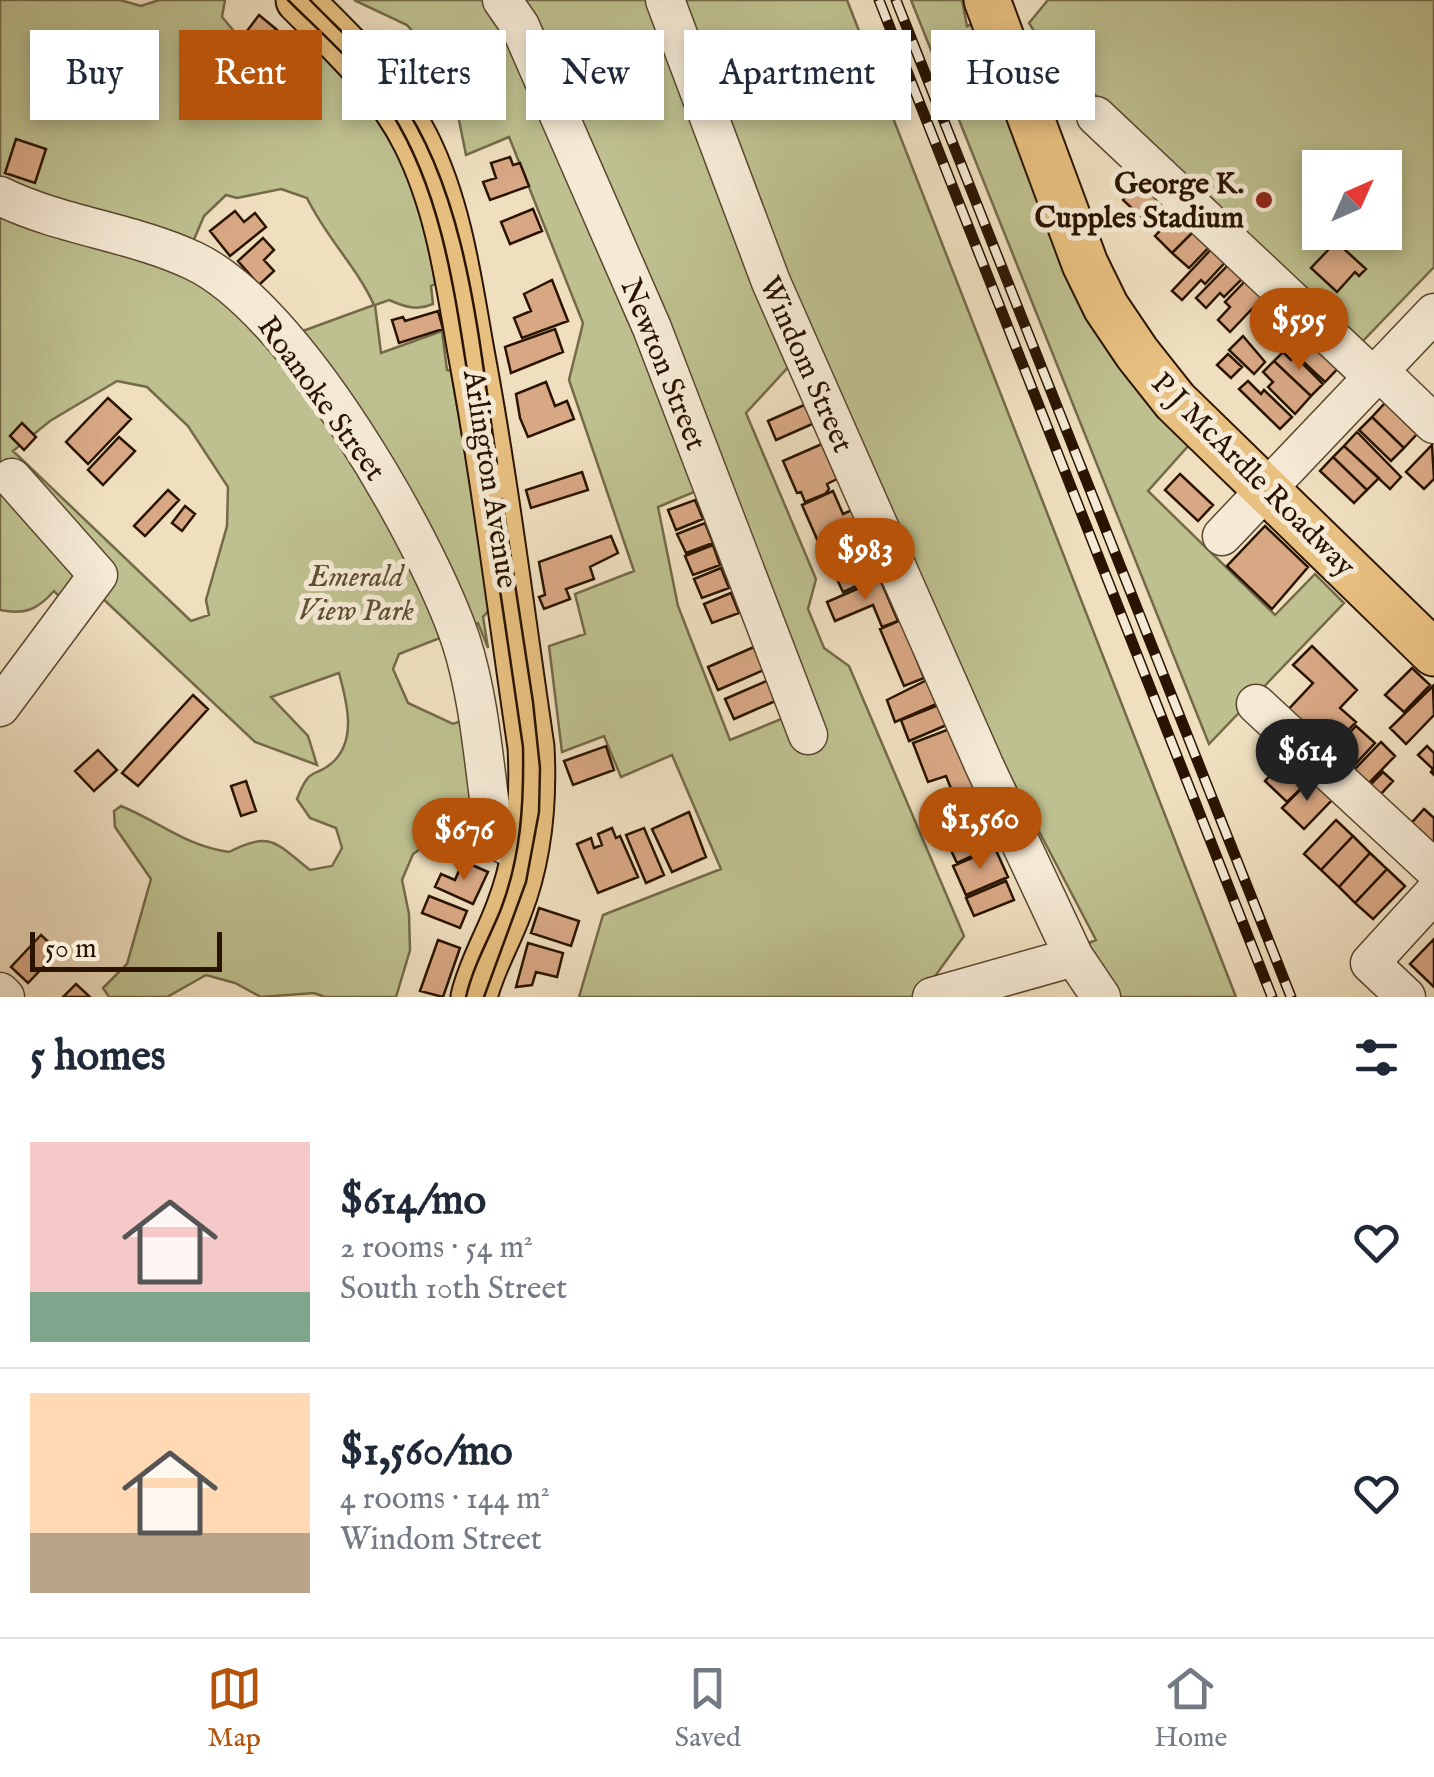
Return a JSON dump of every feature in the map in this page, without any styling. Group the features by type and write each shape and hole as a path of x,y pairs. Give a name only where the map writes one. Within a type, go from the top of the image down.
{"main road":[{"name":"Arlington Avenue","path":"300,0 388,96 416,139 438,196 454,254 479,394 531,746 532,809 525,855 510,908 474,997"},
{"name":"P J McArdle Roadway","path":"989,5 1085,264 1106,307 1176,401 1434,652"}],"street":[{"name":"Newton Street","path":"502,0 528,44 652,328 808,735"},
{"name":"Windom Street","path":"665,0 770,282 984,765 1074,956 1099,993"},
{"path":"1096,116 1434,424"},
{"name":"Roanoke Street","path":"0,196 195,262 258,309 292,350 360,442 437,586 461,642 472,686 493,828 502,843 525,855"},
{"path":"1222,536 1434,313"},
{"path":"0,706 98,576 12,478"},
{"path":"1256,704 1434,869"},
{"path":"1406,997 1370,963 1434,893"},
{"path":"932,997 1074,956"}],"green space":[{"name":"Emerald View Park","path":"0,0 120,0 141,6 159,0 225,0 222,17 233,30 179,30 179,120 322,120 322,50 342,72 342,120 380,123 417,196 431,245 433,304 411,307 389,300 375,305 381,353 442,331 492,607 483,617 488,648 478,623 399,654 393,669 408,703 453,724 474,716 482,824 465,818 413,854 402,880 409,914 410,950 396,997 325,997 314,993 261,997 235,983 206,975 167,997 109,997 103,988 127,964 151,879 115,827 114,811 121,806 213,849 229,852 264,841 281,847 310,870 332,866 342,848 336,828 310,818 297,799 306,780 335,760 346,740 348,718 339,673 271,697 308,736 317,765 255,742 82,579 70,607 54,591 30,610 0,610","holes":["281,189 307,198 374,305 300,332 189,251 204,216 226,195 237,198","117,381 147,387 188,426 228,487 227,526 206,600 209,615 191,621 13,451 50,421"]},
{"path":"354,0 847,0 859,30 684,30 684,120 894,120 1236,997 1110,997 1084,945 1096,940 793,362 746,413 816,579 808,609 824,648 849,666 964,936 920,997 579,997 603,915 721,869 672,755 621,777 604,736 562,752 549,646 585,634 575,594 634,571 569,380 583,323 509,137 466,155 459,120 506,120 506,30 411,30","holes":["720,481 808,708 730,740 678,606 658,507"]},
{"path":"911,0 962,0 967,26 973,24 976,30 931,30 931,50"},
{"name":"George K. Cupples Stadium","path":"1048,0 1434,0 1434,267 1360,344 1095,95 1095,30 1033,30 1029,23"},
{"path":"959,120 1022,120 1189,445 1148,491 1275,615 1315,574 1344,603 1209,744"}],"building":[{"path":"259,15 276,29 275,30 248,30"},
{"path":"16,139 46,149 35,183 5,173"},
{"path":"510,157 513,165 520,163 529,186 490,200 483,182 496,178 491,163"},
{"path":"1145,176 1175,203 1153,228 1123,200"},
{"path":"533,209 542,231 510,244 501,222"},
{"path":"1181,209 1199,226 1172,253 1155,236"},
{"path":"235,211 244,222 255,213 266,227 230,256 210,231"},
{"path":"1199,226 1215,241 1189,268 1172,253"},
{"path":"263,238 274,250 264,260 274,271 259,285 238,261"},
{"path":"1217,243 1231,256 1205,284 1201,280 1182,300 1172,291"},
{"path":"1328,250 1345,250 1366,269 1359,276 1355,272 1337,292 1311,268"},
{"path":"1234,259 1249,272 1224,297 1220,293 1206,308 1196,298"},
{"path":"1251,275 1269,291 1230,332 1218,320 1230,307 1225,302"},
{"path":"552,280 568,321 522,338 514,318 531,311 524,294"},
{"path":"1276,298 1291,312 1262,338 1253,330 1258,326 1253,321"},
{"path":"438,311 443,329 399,343 392,320 403,317 405,321"},
{"path":"1302,322 1344,362 1325,382 1283,343"},
{"path":"555,329 563,352 511,373 505,347"},
{"path":"1243,336 1265,362 1254,374 1229,350"},
{"path":"1283,352 1291,360 1295,356 1323,384 1311,396 1274,361"},
{"path":"1228,354 1242,367 1231,378 1217,365"},
{"path":"1274,361 1311,396 1295,414 1268,387 1273,382 1263,372"},
{"path":"1248,381 1261,394 1264,390 1292,417 1280,429 1239,389"},
{"path":"546,382 555,406 567,401 574,419 528,437 516,394"},
{"path":"108,398 131,419 88,464 66,442"},
{"path":"811,402 819,421 776,440 768,421"},
{"path":"1385,403 1417,434 1404,448 1372,417"},
{"path":"1372,417 1404,448 1391,461 1359,430"},
{"path":"22,423 36,437 24,450 10,436"},
{"path":"1357,432 1401,477 1390,489 1344,446"},
{"path":"119,437 135,451 103,485 88,470"},
{"path":"822,444 837,479 827,484 825,494 805,502 783,461"},
{"path":"1432,445 1434,479 1424,489 1406,472"},
{"path":"1344,446 1379,478 1367,490 1333,457"},
{"path":"1333,457 1367,490 1354,503 1320,471"},
{"path":"582,472 588,490 531,508 526,490"},
{"path":"1180,474 1213,505 1198,521 1165,490"},
{"path":"168,490 179,500 145,536 134,526"},
{"path":"833,491 843,514 854,509 862,527 820,546 802,505"},
{"path":"695,500 703,519 676,530 668,510"},
{"path":"185,506 195,514 182,531 172,523"},
{"path":"705,523 713,543 686,553 677,534"},
{"path":"1265,526 1308,567 1272,609 1227,566"},
{"path":"860,533 880,576 843,592 823,549"},
{"path":"611,536 618,553 590,567 594,579 566,589 570,599 544,609 539,597 545,595 539,562"},
{"path":"713,545 720,565 693,575 685,556"},
{"path":"721,568 729,588 702,598 694,579"},
{"path":"880,579 898,621 882,627 873,605 835,621 827,602"},
{"path":"731,593 739,613 712,623 704,604"},
{"path":"901,620 924,678 904,686 880,629"},
{"path":"1312,646 1357,690 1340,708 1356,722 1327,752 1286,712 1313,683 1293,665"},
{"path":"754,647 764,670 718,690 708,667"},
{"path":"1412,668 1430,685 1404,712 1385,695"},
{"path":"931,678 941,702 895,722 887,700"},
{"path":"771,679 780,699 734,719 725,699"},
{"path":"1433,686 1434,715 1406,744 1390,728"},
{"path":"193,695 208,709 138,786 122,773"},
{"path":"941,704 949,724 909,741 901,720"},
{"path":"1356,726 1375,743 1349,771 1330,754"},
{"path":"952,728 982,806 961,814 946,776 928,782 913,743"},
{"path":"1381,742 1395,756 1365,787 1351,773"},
{"path":"606,746 614,770 573,785 564,761"},
{"path":"1427,746 1434,753 1434,775 1418,755"},
{"path":"98,750 117,770 94,791 75,771"},
{"path":"1292,752 1316,774 1287,802 1265,781"},
{"path":"1383,772 1393,781 1378,797 1367,788"},
{"path":"1311,779 1332,800 1304,829 1282,808"},
{"path":"246,781 256,811 241,816 231,786"},
{"path":"980,809 996,845 957,863 940,827"},
{"path":"1424,809 1434,818 1434,853 1407,828"},
{"path":"689,812 706,857 672,872 652,829"},
{"path":"1336,820 1353,836 1321,870 1304,854"},
{"path":"612,828 616,838 620,836 638,877 598,893 577,844 591,838 594,848 602,845 598,834"},
{"path":"644,828 664,875 646,883 626,835"},
{"path":"1353,836 1370,853 1339,887 1321,870"},
{"path":"995,848 1008,877 966,895 953,866"},
{"path":"1370,853 1387,869 1355,903 1339,887"},
{"path":"463,861 488,872 473,904 435,887 441,874 455,880"},
{"path":"1387,869 1405,886 1373,919 1355,903"},
{"path":"1006,881 1014,900 974,916 966,898"},
{"path":"429,896 467,911 460,928 422,913"},
{"path":"539,908 579,921 571,946 531,933"},
{"path":"41,935 55,948 28,983 11,967"},
{"path":"1434,939 1434,987 1410,964"},
{"path":"438,940 460,948 443,997 420,991"},
{"path":"528,943 563,953 557,977 536,972 532,985 516,987"},
{"path":"76,984 90,997 63,997"}],"tram line":[{"path":"288,0 356,67 391,112 424,179 454,290 523,747 522,809 513,869 466,997"},
{"path":"310,0 389,83 422,136 441,179 467,273 497,464"},
{"path":"484,997 526,882 539,812 540,768 533,702 502,499"}],"railway":[{"path":"879,0 1272,997"},
{"path":"896,0 1291,997"}],"place":[{"name":"George K. Cupples Stadium","path":"1264,200"}]}
